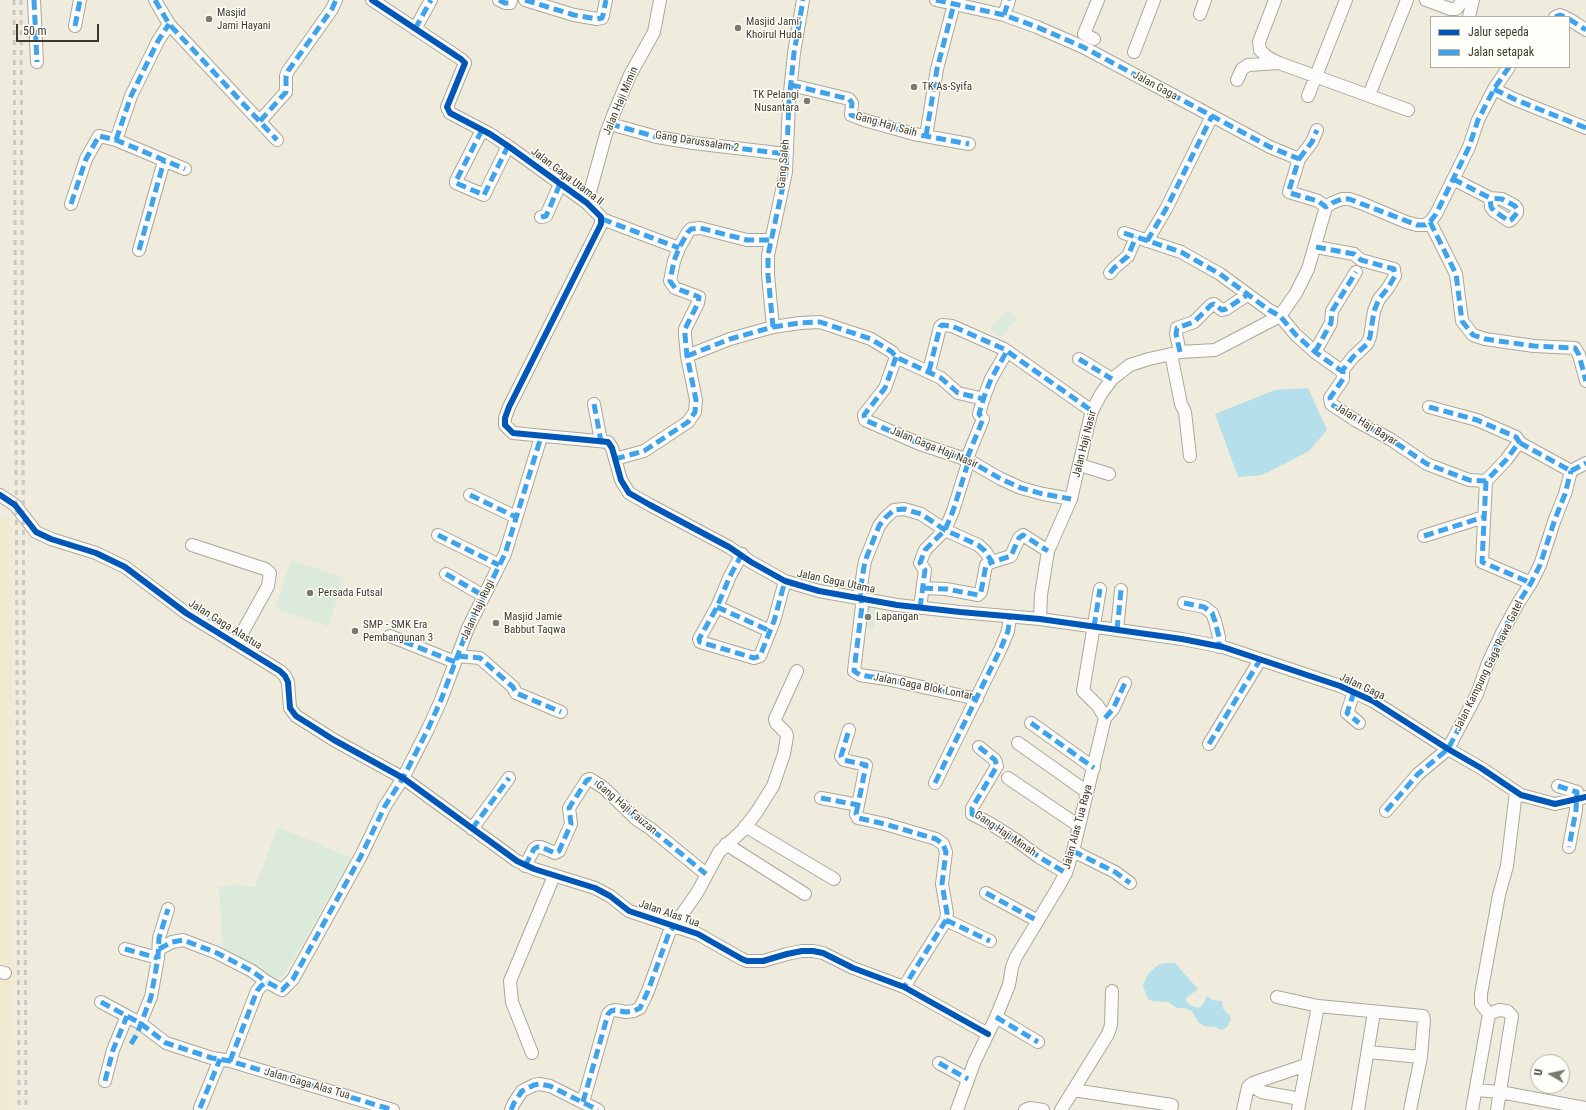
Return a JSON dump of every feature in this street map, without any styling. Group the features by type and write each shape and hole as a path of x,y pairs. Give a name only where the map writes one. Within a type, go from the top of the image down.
{"street":[{"path":"34,0 37,62"},
{"path":"75,26 80,0"},
{"path":"155,0 169,24 277,140"},
{"path":"260,121 286,92 286,76 288,71 332,9 336,0"},
{"name":"Jalan Gaga Utama II","path":"372,0 465,63 447,107 450,113 508,146 587,203 598,212 602,219 601,224 517,389 505,418 505,425 513,433 541,437"},
{"path":"415,29 431,0"},
{"path":"499,0 510,3 511,0"},
{"path":"525,0 589,19 597,19 602,18 606,0"},
{"name":"Jalan Haji Mimin","path":"587,203 610,124 627,83 654,32 660,0"},
{"name":"Gang Saleh","path":"773,327 768,275 768,255 783,185 794,52 803,0"},
{"name":"Jalan Gaga","path":"936,0 1004,15 1037,27 1083,48 1270,147 1299,159"},
{"path":"1004,15 1009,0"},
{"path":"1084,34 1098,0"},
{"path":"1134,52 1154,0"},
{"path":"1200,14 1205,0"},
{"path":"1275,0 1259,42 1260,50 1267,57 1279,63 1408,110"},
{"path":"1308,96 1346,0"},
{"path":"1369,95 1407,0"},
{"path":"1426,0 1450,9 1456,9 1462,0"},
{"path":"1469,16 1473,0"},
{"name":"Gang Haji Saih","path":"926,136 938,69 954,4"},
{"path":"1570,21 1586,30"},
{"path":"116,140 131,96 158,41 169,24"},
{"path":"1237,80 1242,69 1248,65 1279,63"},
{"path":"1317,130 1312,142 1299,159 1289,192 1318,201 1326,207 1342,199 1349,200 1406,222 1425,225 1430,222 1436,214 1469,147 1478,120 1494,89 1508,68"},
{"name":"Gang Haji Saih","path":"791,85 849,99 851,102 850,113 852,116 899,131 969,144"},
{"path":"1494,89 1514,99 1586,128"},
{"path":"1110,273 1128,256 1166,209 1212,116"},
{"name":"Gang Darussalam 2","path":"610,124 657,137 693,143 786,154"},
{"path":"482,130 456,183 484,195 508,146"},
{"path":"71,204 86,159 98,137 101,136 116,140 185,169"},
{"path":"139,250 164,161"},
{"path":"1453,179 1490,198"},
{"path":"541,217 546,216 560,184"},
{"name":"Jalan Haji Nasir","path":"1040,619 1041,595 1048,551 1071,499 1092,411 1101,394 1112,379 1130,365 1176,353 1216,350 1280,316 1296,293 1308,269 1316,247 1326,207"},
{"path":"602,219 679,248"},
{"path":"1430,222 1456,274 1462,320 1473,335 1485,339 1527,345 1575,348 1579,355 1586,381"},
{"path":"615,459 644,451 666,438 688,422 695,412 696,400 687,356 685,329 699,300 697,296 675,288 670,281 674,261 688,232 695,228 705,229 747,240 771,240"},
{"path":"1124,233 1181,252 1220,274 1247,295 1280,316 1315,352 1342,371 1366,344 1370,337 1374,311 1379,299 1394,276 1394,269 1362,260 1354,254 1316,247"},
{"path":"1315,352 1331,323 1332,312 1356,272"},
{"path":"1190,456 1185,412 1181,404 1176,353 1177,328 1194,322 1211,305 1214,304 1222,310 1226,309 1247,295"},
{"path":"687,356 730,339 773,327 820,322 871,340 892,352 896,357 941,378 958,393 984,399"},
{"path":"928,372 940,327 942,325 952,326 1007,351 1092,411"},
{"path":"920,608 925,569 920,563 923,553 945,530 953,511 968,456 983,419 979,414 984,399 991,380 1007,351"},
{"name":"Jalan Gaga Haji Nasir","path":"896,357 885,388 864,415 864,419 920,444 968,460 1001,479 1021,488 1071,499"},
{"path":"1079,359 1112,379"},
{"name":"Jalan Haji Bayar","path":"1342,371 1344,374 1343,378 1330,400 1333,406 1390,439 1427,464 1469,480 1486,481"},
{"path":"541,437 601,441 594,404"},
{"path":"1429,407 1477,420 1516,437 1520,443 1571,471 1586,463"},
{"name":"Jalan Haji Rugi","path":"267,982 282,990 293,979 361,856 385,806 403,778 441,700 468,628 505,554 541,437"},
{"name":"Jalan Gaga Utama","path":"601,441 608,442 611,445 624,487 634,496 742,554 751,562 785,581 820,591 920,608 1040,619 1182,639"},
{"path":"1520,443 1486,481 1482,562 1531,583"},
{"path":"1080,465 1109,474"},
{"name":"Jalan Kampung Gaga Rawa Gatel","path":"1448,749 1476,694 1502,633 1540,565 1565,494 1571,471"},
{"path":"470,495 516,517"},
{"name":"Jalan Gaga Alastua","path":"0,496 15,505 36,532 51,539 96,553 126,567 186,613 269,663 285,676 288,682 290,708 296,716 334,740 403,778"},
{"path":"860,599 865,561 879,526 884,518 894,510 904,509 921,514 945,530 978,545 985,551 992,562"},
{"path":"1424,536 1484,517"},
{"path":"438,535 499,565"},
{"path":"923,588 946,589 978,595 981,592 986,565 1011,556 1019,538 1023,535 1048,551"},
{"path":"192,545 265,569 270,573 268,586 236,644"},
{"path":"742,554 730,576 717,607 699,639 700,642 757,658 763,652 785,581"},
{"path":"446,574 484,596"},
{"path":"1100,589 1083,691 1098,706 1105,718 1113,709 1125,684"},
{"path":"1117,630 1121,590"},
{"name":"Jalan Gaga Blok Lontar","path":"860,599 862,606 854,666 854,671 856,674 977,699 1008,631 1010,616"},
{"path":"1184,603 1204,607 1212,613 1219,637 1218,647"},
{"path":"717,607 770,631"},
{"path":"390,636 457,659 480,658 513,687 516,693 560,712"},
{"name":"Jalan Gaga","path":"1182,639 1218,647 1340,686 1354,692 1373,701 1448,749 1481,768 1516,792 1550,804 1582,798"},
{"path":"1209,744 1260,660"},
{"path":"583,1102 608,1014 611,1011 626,1012 634,1011 640,1008 651,984 669,932 697,893 719,852 745,826 773,786 784,754 787,736 776,723 775,719 797,671"},
{"path":"1354,692 1347,713 1359,723"},
{"path":"935,783 977,699"},
{"name":"Jalan Alas Tua Raya","path":"957,1110 968,1079 996,1017 1008,985 1016,957 1066,873 1094,768 1105,718"},
{"path":"1031,723 1094,768"},
{"path":"849,730 841,756 844,760 866,765 856,814 858,818 885,824 936,839 943,844 946,852 942,884 947,913 946,920 904,987"},
{"path":"1018,743 1087,792"},
{"name":"Gang Haji Minah","path":"979,747 995,760 997,766 972,808 972,814 991,824 1066,873"},
{"path":"1386,811 1418,774 1448,749"},
{"name":"Jalan Alas Tua","path":"403,778 510,857 525,866 595,888 610,896 629,911 698,934 731,954 747,961 762,961 802,951 817,952 870,975 904,987 988,1034"},
{"path":"472,829 509,778"},
{"name":"Gang Haji Fauzan","path":"525,866 534,849 537,847 541,847 556,853 559,851 571,824 569,808 587,780 590,778 604,788 636,819 651,829 706,874"},
{"path":"1008,778 1079,826"},
{"path":"1558,786 1574,790 1582,798 1569,847"},
{"path":"1489,1014 1480,1004 1481,994 1501,888 1507,866 1516,792"},
{"path":"821,798 858,805"},
{"path":"745,826 834,879"},
{"path":"726,844 805,894"},
{"path":"1073,851 1115,872 1130,883"},
{"path":"532,1054 512,1002 510,981 554,876"},
{"path":"986,893 1038,921"},
{"path":"140,1024 151,997 159,938 168,909"},
{"path":"946,920 990,941"},
{"path":"125,949 158,953 172,942 183,940 217,953 252,971 267,982 260,986 256,991 225,1060 200,1108"},
{"path":"1060,1110 1108,1034 1111,1025 1112,991"},
{"path":"1277,997 1318,1006 1423,1016 1421,1058 1410,1110"},
{"name":"Jalan Gaga Alas Tua","path":"101,1002 128,1016 166,1043 212,1058 225,1060 393,1110"},
{"path":"1250,1085 1262,1092 1299,1104 1318,1006"},
{"path":"1489,1014 1499,1010 1507,1010 1512,1016 1497,1110"},
{"path":"1358,1110 1374,1012"},
{"path":"1472,1110 1489,1014"},
{"path":"105,1081 113,1050 128,1016"},
{"path":"996,1017 1038,1042"},
{"path":"1368,1052 1421,1058"},
{"path":"939,1063 968,1079"},
{"path":"1243,1110 1250,1085 1262,1079 1306,1065"},
{"path":"511,1110 522,1091 534,1085 550,1086 598,1110"},
{"path":"1073,1090 1172,1105 1171,1110"},
{"path":"1476,1090 1500,1092 1556,1106 1586,1108"},
{"path":"1025,1110 1030,1108 1043,1110"}],"shaded area":[{"path":"0,517 12,518 14,1110 0,1110"}],"green space":[{"path":"1008,310 1017,319 1000,338 990,328"},
{"name":"Persada Futsal","path":"291,560 344,578 328,626 275,608"},
{"name":"Lapangan","path":"863,606 876,608 874,627 860,625"},
{"path":"278,827 352,858 284,975 274,982 224,963 219,887 236,885 255,887"}],"water":[{"path":"1308,388 1327,430 1309,451 1262,475 1238,477 1215,414 1275,390"},
{"path":"1164,963 1175,963 1198,989 1186,998 1186,1001 1190,1005 1198,1008 1202,1006 1207,996 1212,1000 1222,1001 1223,1009 1231,1019 1227,1027 1221,1030 1215,1027 1204,1026 1198,1022 1192,1011 1184,1008 1177,1008 1168,1002 1153,1001 1148,999 1143,986 1148,974 1158,965"}],"railway":[{"path":"14,0 19,1110"},
{"path":"21,0 26,1110"}],"marked path":[{"path":"34,0 37,62"},
{"path":"75,26 80,0"},
{"path":"155,0 169,24 277,140"},
{"path":"260,121 286,92 286,76 288,71 332,9 336,0"},
{"path":"415,29 431,0"},
{"path":"499,0 505,3 510,3 511,0"},
{"path":"525,0 574,15 597,19 602,18 606,0"},
{"path":"687,356 730,339 773,327 768,275 768,255 786,172 789,102 794,53 803,0"},
{"path":"936,0 1004,15 1037,27 1083,47 1270,147 1299,159 1289,190 1290,193 1318,201 1326,207 1342,199 1349,199 1417,225 1425,225 1430,222 1436,214 1469,147 1478,120 1494,89 1508,68"},
{"path":"1004,15 1009,0"},
{"path":"926,136 937,69 954,4"},
{"path":"1558,16 1562,16"},
{"path":"1570,20 1586,30"},
{"path":"116,140 131,96 158,41 169,24"},
{"path":"791,85 849,99 852,103 851,115 864,120 914,134 969,144"},
{"path":"1494,89 1514,99 1586,128"},
{"path":"1147,241 1166,209 1212,116"},
{"path":"610,124 657,137 693,143 786,154"},
{"path":"482,130 456,183 484,195 508,146"},
{"path":"1299,159 1312,142 1317,130"},
{"path":"71,204 86,159 99,136 116,140 185,169"},
{"path":"139,250 164,161"},
{"path":"1453,179 1490,198 1491,207 1494,211 1509,221 1517,213 1515,206 1502,199 1490,198"},
{"path":"541,217 546,216 560,184"},
{"path":"602,219 679,248"},
{"path":"1430,222 1456,274 1462,321 1473,335 1485,339 1534,346 1575,348 1579,355 1586,381"},
{"path":"615,459 644,451 688,422 695,412 696,400 687,356 685,329 698,303 699,297 675,288 670,281 674,261 688,232 691,229 700,228 747,240 771,240"},
{"path":"1124,233 1181,252 1220,274 1269,310 1280,316 1296,335 1315,352 1343,372 1343,379 1330,398 1331,404 1355,420 1390,439 1427,464 1469,480 1486,481 1520,443 1571,471"},
{"path":"1110,273 1128,256 1136,237"},
{"path":"1316,247 1354,254 1361,260 1394,269 1395,276 1379,299 1374,311 1370,337 1367,344 1353,357 1342,371"},
{"path":"1315,352 1331,323 1332,311 1356,272"},
{"path":"1180,352 1176,334 1177,328 1194,322 1211,305 1214,304 1222,310 1226,309 1247,295"},
{"path":"773,327 820,322 871,339 892,352 896,357 941,378 958,393 984,399"},
{"path":"929,371 940,327 942,325 952,326 1004,349 1092,411"},
{"path":"920,608 925,570 920,563 925,550 945,530 953,511 968,463 968,456 983,419 979,414 984,397 991,379 1007,351"},
{"path":"896,357 885,388 864,415 865,420 920,444 968,460 1001,479 1021,488 1071,499"},
{"path":"1079,359 1112,379"},
{"path":"594,404 601,441"},
{"path":"1429,407 1477,420 1516,437 1520,443"},
{"path":"230,1061 257,991 267,982 282,990 293,979 361,856 385,806 403,778 428,729 441,700 468,628 505,554 541,437"},
{"path":"1571,471 1586,463"},
{"path":"1386,811 1418,774 1448,749 1477,694 1488,663 1502,633 1540,565 1565,494 1571,471"},
{"path":"1486,481 1482,562 1531,583"},
{"path":"470,495 516,517"},
{"path":"977,699 886,679 860,675 854,671 862,606 860,592 865,561 879,526 894,510 904,509 921,514 945,530 978,545 985,551 992,562 1011,556 1019,538 1023,535 1048,551"},
{"path":"1424,536 1484,517"},
{"path":"438,535 499,565"},
{"path":"742,554 730,576 717,607 699,639 700,642 754,658 760,656 774,621 785,581"},
{"path":"923,588 946,589 978,595 981,592 986,565 992,562"},
{"path":"446,574 484,596"},
{"path":"1094,627 1100,589"},
{"path":"1117,630 1121,590"},
{"path":"1184,603 1204,607 1212,613 1219,637 1219,647"},
{"path":"717,607 770,631"},
{"path":"935,783 1001,648 1008,631 1010,616"},
{"path":"390,636 455,662"},
{"path":"458,656 480,658 513,687 516,693 561,712"},
{"path":"1209,744 1260,660"},
{"path":"1105,718 1113,709 1125,683"},
{"path":"1354,692 1347,713 1359,723"},
{"path":"1031,723 1094,768"},
{"path":"821,798 858,805 866,765 844,760 841,756 849,730"},
{"path":"979,747 995,760 997,766 972,808 972,814 991,824 1039,857 1066,873"},
{"path":"472,829 509,778"},
{"path":"525,866 534,849 537,847 541,847 555,853 559,851 571,824 569,808 587,780 590,779 604,788 636,819 651,829 706,874"},
{"path":"1558,786 1577,792 1576,810 1569,847"},
{"path":"858,805 856,814 858,818 885,824 936,839 943,844 946,852 942,884 947,913 946,920 904,987"},
{"path":"1073,851 1115,872 1130,883"},
{"path":"986,893 1038,921"},
{"path":"131,1044 137,1034 151,997 158,958 159,938 168,909"},
{"path":"946,920 990,941"},
{"path":"583,1102 608,1014 615,1010 626,1012 634,1011 640,1008 648,991 669,933 674,926"},
{"path":"159,949 172,942 183,940 217,953 252,971 267,982"},
{"path":"125,949 158,958"},
{"path":"101,1002 140,1023 166,1043 212,1058 230,1061 393,1110"},
{"path":"105,1081 113,1050 127,1016"},
{"path":"996,1017 1038,1042"},
{"path":"200,1108 220,1059"},
{"path":"939,1063 968,1079"},
{"path":"511,1110 522,1091 539,1084 550,1086 598,1110"}],"cycle path":[{"path":"372,0 465,63 447,107 450,113 490,134 508,146 587,203 601,217 601,224 509,407 505,418 505,425 513,433 608,442 612,448 621,480 629,493 729,547 751,562 785,581 819,591 897,605 1040,619 1182,639 1223,647 1340,686 1373,701 1448,749 1481,768 1521,795 1555,804 1586,797"},
{"path":"0,495 15,505 36,532 51,539 96,553 125,567 186,613 280,671 288,682 290,708 296,716 334,740 403,778 517,861 534,869 595,888 610,896 629,911 698,934 747,961 763,961 802,951 823,953 853,968 904,987 988,1034"}],"place":[{"name":"Masjid Jami Hayani","path":"209,19"},
{"name":"Masjid Jami' Khoirul Huda","path":"738,28"},
{"name":"TK As-Syifa","path":"914,87"},
{"name":"TK Pelangi Nusantara","path":"807,101"},
{"name":"Persada Futsal","path":"310,593"},
{"name":"Lapangan","path":"868,617"},
{"name":"Masjid Jamie Babbut Taqwa","path":"496,623"},
{"name":"SMP - SMK Era Pembangunan 3","path":"355,631"}]}
